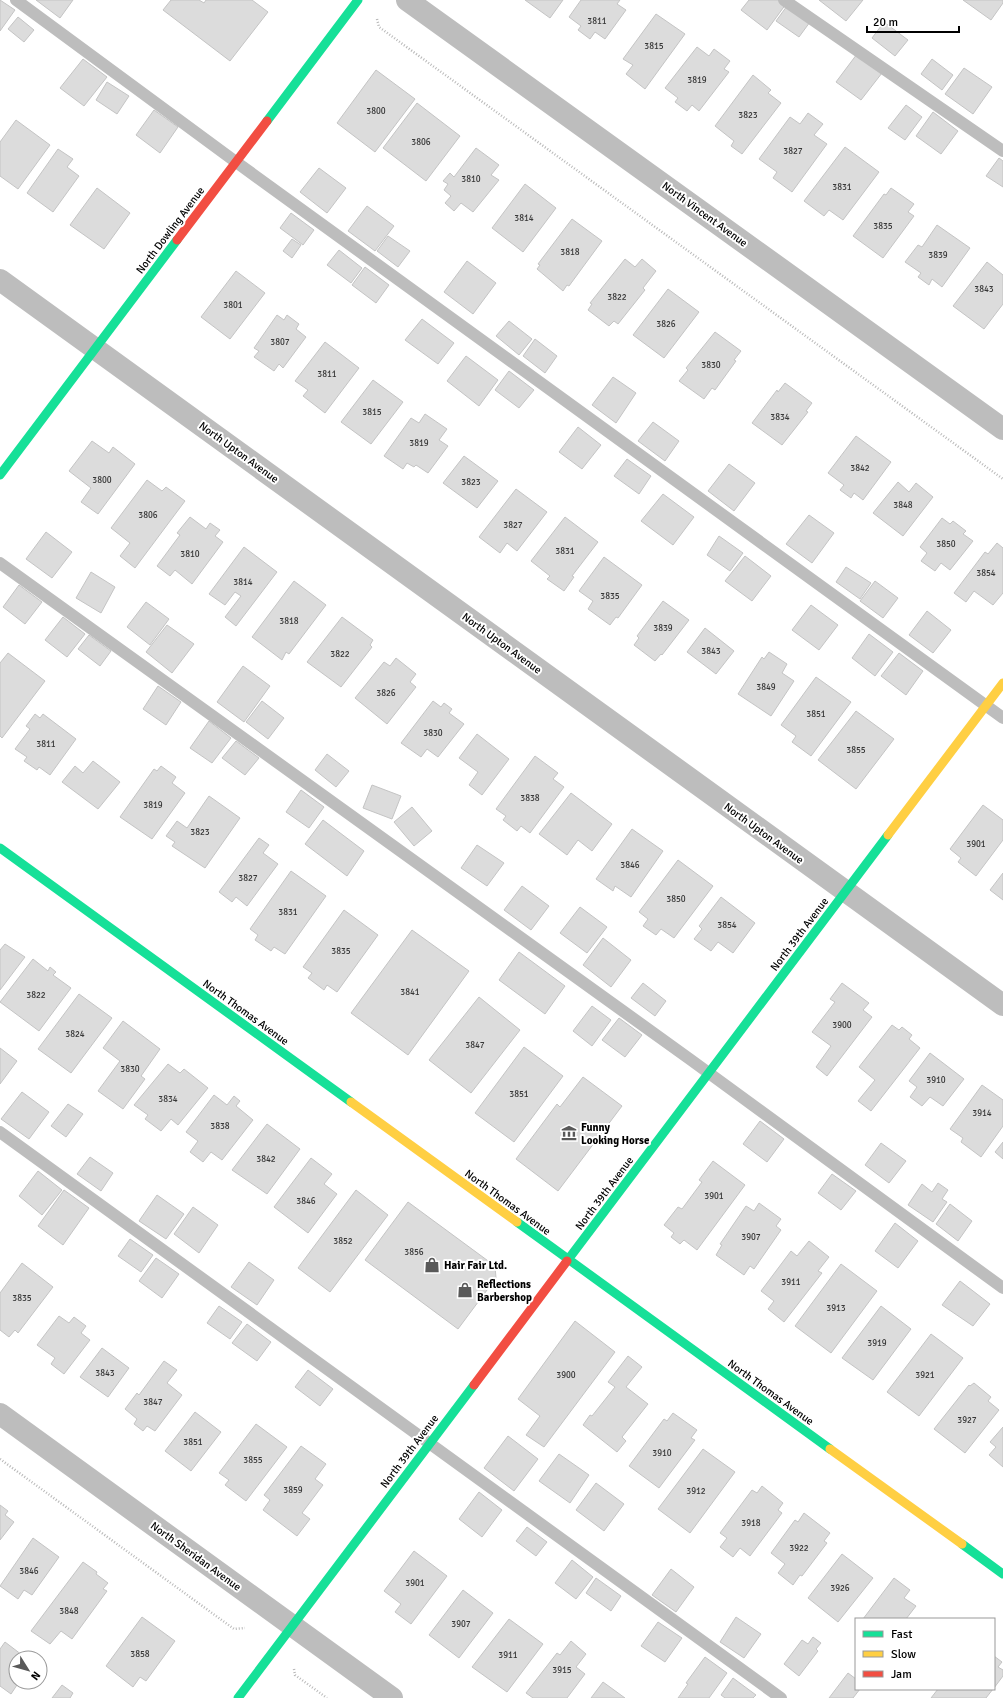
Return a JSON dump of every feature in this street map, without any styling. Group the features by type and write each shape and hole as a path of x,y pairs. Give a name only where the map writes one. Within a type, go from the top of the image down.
{"street":[{"name":"North Dowling Avenue","path":"0,475 358,0"},
{"name":"North Vincent Avenue","path":"407,0 1003,429"},
{"name":"North Upton Avenue","path":"0,280 1003,1005"},
{"name":"North 39th Avenue","path":"238,1698 1003,682"},
{"name":"North Thomas Avenue","path":"0,848 1003,1574"},
{"name":"North Sheridan Avenue","path":"0,1414 392,1698"}],"lane":[{"path":"16,0 236,162 1003,718"},
{"path":"784,0 1003,151"},
{"path":"0,563 1003,1288"},
{"path":"0,1132 781,1698"}],"path":[{"path":"377,17 379,26 1003,479"},
{"path":"0,1459 234,1629 245,1628"},
{"path":"292,1663 295,1675 327,1698"}],"building":[{"path":"0,0 15,10 0,31"},
{"path":"36,0 73,0 60,18"},
{"path":"171,0 199,0 204,3 206,0 252,0 268,12 230,61 163,10"},
{"path":"525,0 563,0 550,18"},
{"path":"581,0 620,0 617,4 626,10 605,39 595,32 590,39 578,30 581,26 569,17"},
{"path":"749,0 781,0 786,4 767,30 741,10"},
{"path":"819,0 863,0 846,21"},
{"path":"963,0 1003,0 1003,3 991,20"},
{"path":"787,6 810,22 799,37 776,21"},
{"path":"656,14 685,34 645,89 626,74 633,65 623,59"},
{"path":"18,17 34,30 24,42 8,29"},
{"path":"884,22 908,40 895,56 872,38"},
{"path":"697,47 709,56 714,49 730,61 724,69 729,72 699,111 692,105 687,111 675,102 678,98 665,88"},
{"path":"857,54 882,73 861,100 836,82"},
{"path":"83,59 107,77 84,106 60,88"},
{"path":"932,59 953,75 942,90 921,74"},
{"path":"964,68 992,87 973,114 945,94"},
{"path":"376,70 415,99 375,152 337,123"},
{"path":"753,75 771,90 768,93 781,103 742,154 731,146 734,141 715,126"},
{"path":"107,82 129,96 117,114 96,100"},
{"path":"417,103 460,136 426,181 383,148"},
{"path":"906,105 922,117 905,140 888,128"},
{"path":"154,110 178,127 160,153 136,135"},
{"path":"933,112 958,131 941,154 916,136"},
{"path":"808,113 823,124 814,135 827,144 792,192 773,178 777,172 759,159 790,117 800,124"},
{"path":"16,120 50,145 18,189 0,176 0,142"},
{"path":"845,147 879,172 843,220 829,210 824,216 804,201"},
{"path":"476,148 499,165 491,175 499,180 473,212 461,203 454,211 445,203 451,196 444,190 448,184 443,181 450,173 454,177"},
{"path":"58,149 73,159 67,167 79,176 53,212 27,193"},
{"path":"999,158 1003,161 1003,187 986,176"},
{"path":"319,168 346,188 327,213 300,192"},
{"path":"525,184 556,208 523,252 492,228"},
{"path":"97,188 130,213 104,249 70,225"},
{"path":"891,188 914,204 908,212 914,216 883,258 853,236 884,194 886,195"},
{"path":"367,206 394,226 375,251 348,231"},
{"path":"291,213 314,230 303,245 280,228"},
{"path":"572,219 602,241 569,286 567,285 563,291 537,269 540,265 538,264"},
{"path":"937,225 970,248 942,287 932,279 929,285 918,277 921,273 905,262 918,245 922,247"},
{"path":"388,236 410,251 398,267 377,251"},
{"path":"292,239 301,245 292,258 283,251"},
{"path":"339,250 362,268 351,283 327,265"},
{"path":"625,259 635,267 642,259 656,271 643,288 645,290 618,324 614,321 609,326 588,310 592,304 590,303"},
{"path":"467,261 496,283 473,314 444,292"},
{"path":"987,262 1003,275 1003,304 984,329 953,306"},
{"path":"365,267 389,285 376,303 352,285"},
{"path":"236,271 265,293 230,339 201,317"},
{"path":"668,289 699,312 664,358 633,335"},
{"path":"277,315 284,320 287,315 299,324 296,329 306,337 283,368 279,364 274,371 254,357 259,351 254,348"},
{"path":"422,319 454,343 438,364 405,340"},
{"path":"509,321 532,339 519,355 496,336"},
{"path":"715,332 741,351 734,360 736,361 715,390 712,388 704,399 679,381 688,370 686,368"},
{"path":"535,339 557,356 545,373 523,356"},
{"path":"325,342 359,368 325,413 303,396 308,390 295,381"},
{"path":"466,356 498,380 479,406 447,381"},
{"path":"509,371 534,390 519,408 495,390"},
{"path":"613,377 636,393 616,423 592,405"},
{"path":"373,380 403,402 371,444 341,422"},
{"path":"785,383 812,403 806,411 808,412 782,445 752,423 777,390 778,392"},
{"path":"425,414 447,429 439,440 448,446 428,473 416,465 414,467 407,463 403,469 384,456 411,418 419,423"},
{"path":"653,422 679,441 665,461 638,441"},
{"path":"578,427 601,445 582,469 559,452"},
{"path":"856,436 891,462 863,500 854,493 851,498 840,490 844,485 828,473"},
{"path":"92,441 109,453 113,447 135,464 98,514 81,502 91,488 69,471"},
{"path":"464,456 498,481 477,508 443,483"},
{"path":"627,459 651,476 639,494 614,476"},
{"path":"729,464 755,483 734,511 708,491"},
{"path":"147,480 162,491 166,487 185,501 135,568 120,556 130,543 111,528"},
{"path":"898,482 909,492 916,483 933,497 903,536 873,513"},
{"path":"516,489 547,512 517,551 507,543 500,553 479,537"},
{"path":"663,494 694,517 673,545 641,521"},
{"path":"809,515 834,533 812,563 786,544"},
{"path":"190,517 206,529 210,523 220,530 215,536 223,542 192,584 175,570 170,576 157,566 180,535 177,533"},
{"path":"565,517 598,542 572,576 574,577 564,591 547,579 550,576 531,561"},
{"path":"942,518 950,524 953,521 966,531 963,534 973,541 950,570 941,563 935,571 921,561 927,553 920,547"},
{"path":"46,532 72,552 52,578 26,559"},
{"path":"719,536 743,553 730,571 707,555"},
{"path":"997,543 1003,548 1003,593 993,605 974,591 966,602 954,593 985,552 988,554"},
{"path":"244,547 277,572 236,626 225,617 241,596 235,592 225,605 209,594"},
{"path":"745,556 771,576 752,601 725,581"},
{"path":"604,557 642,585 618,618 616,617 610,625 588,609 593,601 579,591"},
{"path":"846,567 871,583 860,599 836,582"},
{"path":"91,572 115,587 101,613 76,598"},
{"path":"294,581 326,605 289,654 286,652 282,660 252,637"},
{"path":"875,581 898,598 883,618 860,601"},
{"path":"19,585 42,602 25,624 3,607"},
{"path":"663,601 689,620 662,655 661,654 655,661 634,645 639,638 637,636"},
{"path":"146,602 169,619 150,645 127,627"},
{"path":"811,605 838,625 819,650 792,630"},
{"path":"927,611 951,630 933,653 909,635"},
{"path":"63,617 85,634 67,657 45,640"},
{"path":"342,617 373,640 370,645 372,647 341,687 307,662"},
{"path":"167,625 194,644 172,673 146,652"},
{"path":"705,628 734,651 716,674 687,652"},
{"path":"869,634 893,652 875,676 852,658"},
{"path":"89,635 111,651 100,666 78,649"},
{"path":"769,652 787,664 782,673 794,681 771,716 738,694 762,657 764,659"},
{"path":"8,653 45,681 2,738 0,736 0,663"},
{"path":"899,653 923,671 906,695 881,676"},
{"path":"396,658 416,674 410,682 416,687 387,724 355,698 384,662 390,666"},
{"path":"243,666 270,686 244,722 217,702"},
{"path":"816,677 851,702 811,756 792,742 796,736 781,725"},
{"path":"158,686 181,702 166,725 143,709"},
{"path":"262,701 284,718 268,739 246,722"},
{"path":"433,701 441,707 444,703 452,709 449,713 464,724 438,757 427,749 421,757 401,743"},
{"path":"856,711 894,739 856,789 818,760"},
{"path":"35,714 40,718 43,714 76,739 50,775 39,767 37,770 24,761 27,757 15,749 30,729 26,726"},
{"path":"209,721 231,738 212,763 190,748"},
{"path":"477,734 509,759 482,795 469,785 478,772 459,758"},
{"path":"236,741 259,758 245,775 222,758"},
{"path":"327,754 349,771 336,787 315,770"},
{"path":"535,756 558,773 553,779 564,787 530,833 521,826 517,831 503,820 506,816 496,809"},
{"path":"93,761 120,782 98,809 62,782 75,766 83,773"},
{"path":"161,766 176,777 172,783 185,793 152,839 120,817 154,769 157,771"},
{"path":"372,785 401,796 392,819 363,808"},
{"path":"301,790 324,807 309,828 286,812"},
{"path":"571,793 612,824 592,851 578,840 567,855 539,834"},
{"path":"209,796 240,818 205,868 172,846 175,842 166,836 177,821 187,828"},
{"path":"983,805 1003,820 1003,840 976,876 958,862 961,858 950,849"},
{"path":"412,807 432,831 414,846 394,822"},
{"path":"323,820 364,851 347,876 305,844"},
{"path":"632,829 663,851 631,897 615,886 613,891 596,879"},
{"path":"259,838 269,845 263,853 278,864 247,906 236,897 232,902 219,892"},
{"path":"477,845 504,863 487,886 461,868"},
{"path":"678,860 713,886 674,938 661,929 656,935 643,926 648,919 639,912"},
{"path":"291,871 326,896 285,954 274,947 271,951 255,940 258,935 250,929"},
{"path":"1003,873 1003,900 990,890"},
{"path":"522,886 549,906 531,930 504,910"},
{"path":"721,897 755,923 733,953 718,942 711,951 694,939 702,929 699,926"},
{"path":"580,907 607,927 587,953 560,933"},
{"path":"344,910 378,935 337,992 327,985 324,990 308,978 312,973 303,967"},
{"path":"412,930 469,971 408,1055 351,1013"},
{"path":"603,938 631,960 611,987 583,965"},
{"path":"5,944 25,957 0,990 0,950"},
{"path":"519,952 565,986 545,1014 499,980"},
{"path":"33,959 48,971 50,967 56,972 53,975 71,988 39,1031 0,1002"},
{"path":"643,983 666,1001 655,1016 631,998"},
{"path":"842,983 869,1003 863,1010 872,1017 827,1076 816,1067 831,1046 812,1032 835,1002 830,999"},
{"path":"79,994 112,1018 71,1073 38,1049"},
{"path":"479,997 520,1030 471,1093 429,1060"},
{"path":"592,1006 611,1020 592,1046 573,1031"},
{"path":"619,1018 642,1035 625,1057 602,1040"},
{"path":"123,1021 160,1049 141,1076 145,1079 123,1109 98,1091 120,1061 103,1048"},
{"path":"892,1025 899,1030 902,1027 912,1035 909,1039 920,1048 871,1111 858,1101 875,1080 859,1067"},
{"path":"524,1047 563,1076 514,1142 475,1113"},
{"path":"0,1048 17,1061 0,1084"},
{"path":"930,1053 964,1079 943,1106 930,1097 922,1106 910,1097 917,1087 909,1081"},
{"path":"168,1064 180,1073 184,1069 208,1088 178,1125 171,1119 161,1131 145,1119 148,1115 134,1105"},
{"name":"Funny Looking Horse","path":"583,1077 622,1106 558,1191 516,1159 557,1104 560,1107"},
{"path":"982,1085 1003,1100 1003,1126 981,1157 961,1142 963,1138 950,1129"},
{"path":"22,1092 49,1112 29,1139 1,1119"},
{"path":"214,1095 227,1105 234,1096 240,1101 236,1106 253,1120 222,1160 211,1152 203,1162 190,1152 198,1141 186,1132"},
{"path":"68,1104 83,1114 66,1137 51,1126"},
{"path":"760,1121 784,1139 767,1162 743,1144"},
{"path":"267,1124 300,1149 267,1194 232,1170"},
{"path":"1003,1142 1003,1159 995,1152"},
{"path":"881,1143 906,1161 889,1183 865,1165"},
{"path":"90,1157 113,1173 101,1191 77,1174"},
{"path":"311,1158 332,1174 324,1184 337,1194 308,1233 274,1207"},
{"path":"713,1161 745,1185 697,1250 684,1240 680,1244 671,1237 674,1233 664,1225 678,1207 682,1209 702,1182 699,1180"},
{"path":"38,1171 62,1190 42,1215 19,1196"},
{"path":"832,1174 856,1191 841,1210 818,1193"},
{"path":"938,1183 948,1190 942,1199 947,1202 933,1222 908,1205 922,1184 932,1192"},
{"path":"64,1190 89,1208 63,1245 38,1226"},
{"path":"356,1190 388,1215 330,1292 298,1268"},
{"path":"157,1195 184,1214 166,1239 139,1221"},
{"path":"408,1202 495,1266 496,1278 458,1329 365,1260"},
{"path":"759,1203 781,1219 776,1226 781,1230 754,1269 750,1266 744,1275 716,1255 722,1245 720,1244 746,1206 754,1211"},
{"path":"950,1204 972,1221 958,1241 936,1224"},
{"path":"193,1207 218,1225 199,1253 174,1234"},
{"path":"895,1223 918,1241 898,1268 875,1251"},
{"path":"130,1239 153,1255 141,1272 118,1256"},
{"path":"809,1241 829,1257 818,1271 822,1273 784,1322 768,1309 774,1301 761,1291 791,1251 797,1256"},
{"path":"156,1258 179,1274 162,1298 139,1281"},
{"path":"249,1262 274,1280 257,1305 231,1287"},
{"path":"22,1263 53,1287 18,1333 15,1330 9,1337 0,1330 0,1293"},
{"path":"841,1264 877,1291 831,1353 795,1326"},
{"path":"960,1281 990,1304 973,1326 942,1305"},
{"path":"219,1306 242,1322 230,1339 207,1323"},
{"path":"881,1306 911,1329 873,1380 842,1358"},
{"path":"59,1316 69,1323 74,1317 86,1326 81,1333 90,1340 64,1374 51,1364 55,1358 37,1345"},
{"path":"575,1321 615,1352 544,1447 526,1435 540,1416 518,1399"},
{"path":"247,1324 271,1342 257,1361 232,1343"},
{"path":"931,1334 963,1358 919,1416 887,1392"},
{"path":"102,1348 129,1368 108,1397 80,1377"},
{"path":"628,1356 642,1367 626,1387 648,1404 622,1437 626,1441 617,1452 583,1425 615,1387 608,1382"},
{"path":"164,1361 177,1370 167,1383 182,1395 155,1431 147,1426 143,1431 134,1424 137,1419 125,1409 137,1393 139,1395"},
{"path":"308,1370 333,1389 320,1406 295,1387"},
{"path":"974,1383 991,1397 988,1401 999,1410 965,1453 934,1429 969,1385 970,1386"},
{"path":"195,1412 221,1432 191,1471 165,1451"},
{"path":"673,1413 697,1430 691,1438 695,1440 659,1488 629,1466 664,1419 667,1421"},
{"path":"256,1424 287,1447 246,1501 225,1485 229,1480 219,1473"},
{"path":"1003,1427 1003,1467 989,1455 996,1447 990,1442"},
{"path":"508,1436 538,1459 514,1491 484,1468"},
{"path":"301,1446 326,1464 315,1479 323,1485 302,1513 310,1519 297,1536 263,1510 270,1500 264,1495"},
{"path":"703,1449 735,1472 690,1533 658,1509"},
{"path":"559,1454 589,1475 570,1503 539,1481"},
{"path":"596,1483 624,1504 604,1531 576,1510"},
{"path":"762,1486 783,1503 778,1510 782,1513 750,1556 740,1548 733,1557 720,1547 727,1538 720,1533 752,1490 757,1493"},
{"path":"479,1492 502,1510 482,1537 459,1519"},
{"path":"0,1505 8,1511 5,1515 14,1522 0,1540"},
{"path":"804,1513 830,1533 824,1541 827,1543 802,1576 800,1575 793,1585 778,1573 785,1564 771,1553 795,1520 798,1522"},
{"path":"527,1527 547,1542 536,1556 516,1541"},
{"path":"33,1538 59,1557 32,1595 24,1590 18,1599 0,1586"},
{"path":"414,1551 447,1576 411,1624 395,1612 401,1604 384,1591"},
{"path":"842,1554 873,1578 838,1622 808,1598"},
{"path":"572,1560 593,1577 576,1599 555,1583"},
{"path":"83,1562 97,1572 96,1574 108,1583 103,1589 107,1591 72,1639 61,1631 50,1644 31,1631"},
{"path":"671,1569 694,1587 676,1612 652,1595"},
{"path":"596,1578 621,1596 611,1611 586,1593"},
{"path":"894,1578 910,1590 904,1598 916,1606 907,1618 864,1618"},
{"path":"463,1590 493,1613 459,1658 429,1635"},
{"path":"142,1617 175,1641 146,1681 140,1677 133,1687 106,1666"},
{"path":"736,1617 761,1634 744,1658 720,1642"},
{"path":"509,1619 543,1644 507,1692 472,1667"},
{"path":"658,1622 682,1638 665,1662 641,1646"},
{"path":"813,1637 821,1643 816,1649 818,1651 799,1676 784,1664 802,1640 808,1644"},
{"path":"571,1641 586,1654 576,1667 585,1674 567,1698 533,1698 526,1693 557,1653 560,1655"},
{"path":"5,1642 16,1650 8,1650 8,1690 14,1690 11,1694 0,1686 0,1649"},
{"path":"705,1657 727,1673 709,1698 678,1698 688,1684 686,1683"},
{"path":"995,1657 1002,1662 998,1667 1003,1670 1003,1676 995,1687"},
{"path":"848,1673 855,1678 855,1690 859,1690 853,1698 829,1698"},
{"path":"733,1678 756,1695 753,1698 725,1698 721,1695"},
{"path":"603,1682 625,1698 591,1698"},
{"path":"62,1685 73,1693 70,1698 52,1698"},
{"path":"937,1690 992,1690 986,1698 931,1698"}],"traffic: fast":[{"path":"267,121 358,0"},
{"path":"0,475 177,240"},
{"path":"567,1261 888,835"},
{"path":"0,848 351,1102"},
{"path":"517,1222 830,1449"},
{"path":"238,1698 474,1385"},
{"path":"962,1544 1003,1574"}],"traffic: slow":[{"path":"888,835 1003,683"},
{"path":"351,1102 517,1222"},
{"path":"830,1449 962,1544"}],"traffic: jam":[{"path":"177,240 267,121"},
{"path":"474,1385 567,1261"}],"place":[{"name":"Funny Looking Horse","path":"569,1133"},
{"name":"Hair Fair Ltd.","path":"432,1265"},
{"name":"Reflections Barbershop","path":"465,1290"}]}
